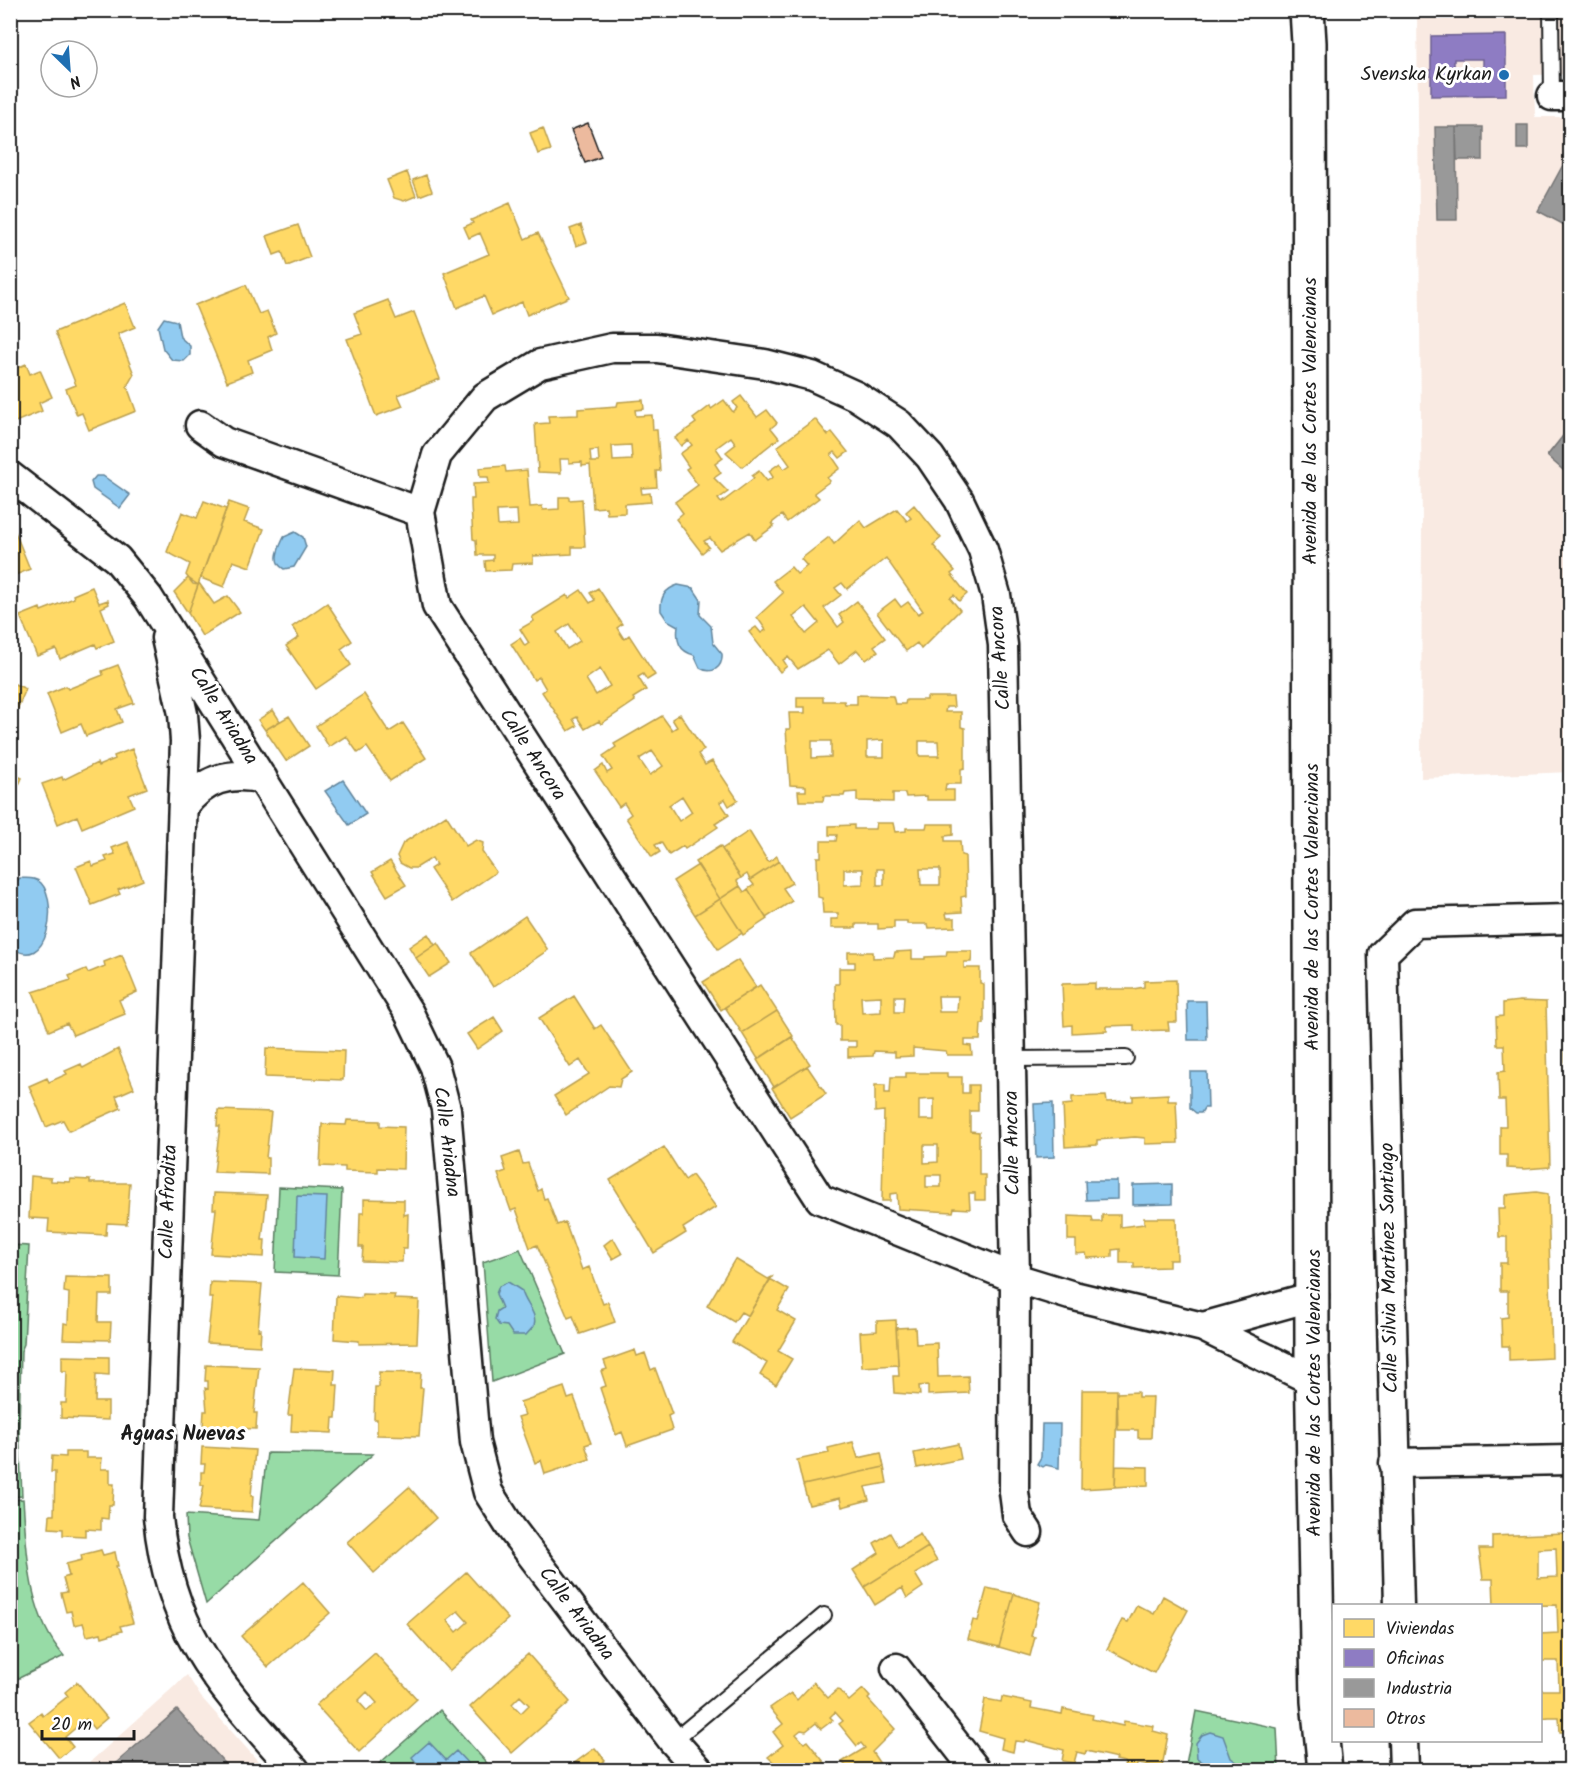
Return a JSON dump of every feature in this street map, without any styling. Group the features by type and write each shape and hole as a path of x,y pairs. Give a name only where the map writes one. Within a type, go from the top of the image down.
{"main road":[{"name":"Avenida de las Cortes Valencianas","path":"1307,10 1310,43 1313,1381 1318,1701 1325,1770"},
{"name":"Avenida de las Cortes Valencianas","path":"1310,43 1314,10"}],"street":[{"name":"Calle Ancora","path":"1028,1532 1017,1515 1014,1492 1015,1278 1004,657 996,595 983,550 959,500 930,457 899,424 856,396 812,376 765,364 657,348 612,348 540,364 485,398 437,456 420,512 437,606 820,1199 1015,1278 1070,1295 1203,1327 1313,1381"},
{"path":"200,425 224,442 420,512"},
{"name":"Calle Ariadna","path":"10,476 117,559 148,597 397,992 435,1067 446,1109 475,1442 488,1492 511,1528 673,1741 699,1770"},
{"name":"Calle Afrodita","path":"148,597 165,635 183,714 185,741 159,1505 161,1548 167,1577 178,1608 206,1663 221,1686 295,1770"},
{"path":"183,807 201,787 226,775 245,774 262,778"},
{"name":"Calle Silvia Martínez Santiago","path":"1399,1604 1383,954 1415,923 1570,919"},
{"name":"Calle Ancora","path":"1203,1327 1314,1296"},
{"path":"1394,1463 1570,1460"},
{"path":"896,1668 969,1768"},
{"path":"1403,1742 1404,1770"}],"lane":[{"path":"1551,10 1561,96"},
{"path":"1011,1059 1126,1058"},
{"path":"673,1741 824,1615"}],"shaded area":[{"path":"1417,11 1570,11 1570,74 1534,75 1535,117 1570,117 1570,772 1421,778 1422,525"},
{"path":"187,1675 201,1697 266,1770 81,1770"}],"green space":[{"path":"279,1187 342,1190 338,1275 275,1272"},
{"path":"11,1245 29,1246 24,1344 21,1351 19,1429 22,1496 11,1497"},
{"path":"520,1249 565,1354 492,1382 483,1262"},
{"path":"267,1453 373,1454 206,1604 187,1538 186,1515 259,1520"},
{"path":"23,1499 28,1561 36,1602 52,1639 64,1656 11,1682 11,1500"},
{"path":"440,1710 493,1770 372,1770"},
{"path":"1196,1711 1277,1728 1279,1770 1198,1770 1186,1764"}],"water":[{"path":"164,318 177,321 180,337 190,346 190,355 184,361 172,360 163,349 158,327"},
{"path":"96,476 103,476 130,495 120,508 93,489 91,482"},
{"path":"295,532 303,537 306,547 294,567 284,569 278,563 278,550 284,537"},
{"path":"678,585 693,588 701,600 700,615 711,626 713,643 722,654 721,663 716,669 709,671 700,668 694,655 685,651 680,645 678,626 667,620 661,611 664,594"},
{"path":"343,780 366,814 349,825 325,791"},
{"path":"20,878 39,881 46,892 49,905 47,933 34,951 24,953 11,947 10,930 11,899"},
{"path":"1187,1001 1206,1001 1207,1040 1188,1040"},
{"path":"1190,1072 1207,1072 1208,1108 1204,1108 1201,1113 1196,1113 1190,1108"},
{"path":"1053,1103 1054,1157 1036,1158 1034,1104"},
{"path":"1085,1181 1117,1181 1117,1199 1086,1200"},
{"path":"1172,1184 1172,1204 1133,1205 1133,1185"},
{"path":"297,1196 327,1197 324,1259 295,1257"},
{"path":"508,1282 522,1291 533,1313 534,1326 526,1335 513,1335 507,1326 499,1325 495,1319 497,1311 502,1308 496,1294 499,1286"},
{"path":"1042,1424 1060,1424 1059,1468 1046,1465 1043,1467 1037,1464 1041,1457"},
{"path":"1210,1732 1223,1736 1231,1758 1241,1765 1243,1770 1214,1770 1197,1758 1196,1743 1202,1735"},
{"path":"429,1742 446,1760 456,1751 474,1770 409,1770 417,1764 412,1757"}],"building: Viviendas":[{"path":"543,128 551,150 538,154 530,133"},
{"path":"407,172 416,196 404,201 394,198 387,180"},
{"path":"426,175 432,191 419,196 413,180"},
{"path":"510,203 525,239 538,233 569,297 527,315 522,302 492,315 484,296 457,308 444,273 489,254 480,233 469,238 464,227 473,223 471,220"},
{"path":"298,225 310,257 287,266 282,252 274,255 267,236"},
{"path":"581,225 587,242 576,246 570,229"},
{"path":"246,285 259,314 267,311 276,333 268,337 272,350 248,360 252,372 227,382 195,305"},
{"path":"388,300 396,319 414,312 440,379 398,395 403,406 376,416 347,339 362,334 354,313"},
{"path":"125,303 135,327 118,334 134,374 127,386 136,411 89,430 82,413 77,415 66,389 76,385 55,332"},
{"path":"26,364 30,374 40,370 52,397 39,403 42,411 13,423 10,371"},
{"path":"741,396 757,417 767,410 777,423 771,428 779,438 742,467 726,452 736,444 731,437 716,448 723,458 715,464 721,473 714,478 728,492 718,499 721,503 754,478 752,476 759,471 767,481 773,477 769,471 780,463 784,469 790,465 777,447 815,419 828,435 832,432 848,452 840,458 835,452 831,455 840,468 827,478 830,481 814,493 819,498 787,522 782,515 772,523 774,526 755,540 750,532 720,550 710,538 704,541 709,547 702,553 676,519 683,513 675,502 698,485 686,469 689,467 680,454 692,445 688,440 681,446 675,438 696,423 693,419 710,406 711,409 724,400 733,412 737,408 733,402"},
{"path":"643,400 644,409 635,410 636,416 652,415 653,430 657,430 660,471 656,471 657,487 641,488 642,494 650,493 651,502 625,504 625,513 607,514 606,507 593,508 590,465 582,466 582,462 569,463 569,459 560,459 561,473 538,472 535,424 549,423 548,416 578,415 578,409 617,406 618,402","holes":["631,445 632,460 613,461 612,446","598,450 599,462 591,462 590,451"]},
{"path":"505,466 506,472 527,470 530,507 542,506 543,510 559,509 559,497 569,497 569,500 582,499 585,547 572,547 572,554 533,556 533,563 512,564 511,570 486,571 485,561 493,560 493,555 477,555 476,540 473,539 471,499 474,499 473,484 489,483 488,477 480,477 479,468","holes":["517,510 518,525 498,526 497,511"]},
{"path":"204,501 226,509 198,585 193,584 186,575 190,564 167,552 182,512 197,518"},
{"path":"229,502 249,509 244,522 264,529 250,567 233,561 224,587 201,578"},
{"path":"914,505 941,538 933,545 955,571 951,574 967,594 959,601 954,595 950,598 960,610 921,649 917,643 906,651 877,613 895,599 901,607 908,602 918,614 923,611 886,558 847,589 842,583 835,588 841,595 824,608 838,627 844,622 839,615 857,601 885,638 874,646 878,651 866,660 857,650 839,664 828,650 798,669 788,657 783,660 787,666 780,672 749,632 756,627 761,633 766,630 757,617 783,593 773,581 791,567 797,574 807,566 801,559 829,537 834,544 860,520 866,528 897,509 907,521 911,518 906,512","holes":["806,607 819,623 806,634 793,617"]},
{"path":"15,532 30,569 13,576 18,588 10,592 10,534"},
{"path":"188,578 198,585 188,613 174,592"},
{"path":"199,583 214,604 228,596 240,612 202,636 188,613"},
{"path":"92,587 99,603 108,600 109,604 101,608 114,641 97,648 95,644 60,659 56,649 37,656 20,616 40,608 41,611 74,598 73,595"},
{"path":"598,588 622,624 617,628 624,639 629,635 655,675 647,680 643,674 638,677 646,690 633,698 635,701 601,724 599,721 585,729 577,717 573,719 577,726 568,731 542,692 546,689 539,677 534,680 511,644 520,638 525,646 529,643 520,629 534,621 532,617 567,595 569,598 581,590 590,603 595,600 590,593","holes":["569,624 580,641 567,649 557,632","600,669 610,686 596,695 586,679"]},
{"path":"327,603 352,641 341,649 351,665 316,689 286,646 299,637 292,627"},
{"path":"118,665 134,703 117,709 122,722 86,736 81,724 62,732 47,694 66,686 68,689 103,675 102,671"},
{"path":"10,682 26,689 10,726"},
{"path":"364,694 389,732 403,723 426,758 390,781 367,747 358,753 346,736 329,747 316,726"},
{"path":"857,695 893,696 895,704 905,704 906,700 927,700 927,697 953,697 954,707 946,707 945,712 961,712 961,727 965,728 965,768 961,769 961,784 946,784 945,790 954,790 954,800 927,800 927,796 906,797 905,793 893,793 893,802 857,801 857,792 845,793 844,796 824,796 823,801 799,801 798,791 806,791 806,786 790,785 786,729 790,729 789,713 805,713 805,707 797,707 797,697 823,697 823,701 844,701 845,704 857,704","holes":["884,740 884,757 867,757 867,741","812,741 831,741 831,757 812,758","919,741 938,741 939,756 919,756"]},
{"path":"273,710 280,721 265,730 258,720"},
{"path":"680,714 704,750 698,754 705,765 712,761 738,800 729,806 725,799 720,802 729,815 715,824 718,827 685,849 683,846 669,855 661,842 655,845 660,852 652,857 626,818 631,814 624,803 619,807 595,771 603,765 607,773 612,770 603,756 616,747 614,744 662,716 672,730 677,727 672,719","holes":["652,751 663,766 650,775 639,759","682,796 692,812 679,821 669,805"]},
{"path":"289,716 309,746 286,761 265,730"},
{"path":"132,749 147,788 129,795 134,806 82,828 77,816 58,824 42,784 62,777 63,780 97,763 98,766 115,759 114,756"},
{"path":"10,773 22,778 10,805"},
{"path":"446,815 466,846 476,840 483,843 482,852 496,872 452,902 430,869 436,865 432,858 416,868 409,868 400,863 397,856 403,843"},
{"path":"876,823 893,823 895,832 906,831 906,828 926,828 927,824 953,824 953,835 945,836 945,841 960,841 961,855 965,856 966,896 961,897 962,912 946,913 947,918 955,918 955,927 929,928 928,924 907,924 907,921 894,921 894,928 878,929 878,924 856,924 856,928 831,928 831,919 838,919 838,913 823,913 822,898 818,897 817,857 821,857 821,841 836,841 837,835 829,835 829,826 854,825 854,829 875,829","holes":["844,869 863,869 863,884 844,885","877,869 884,869 884,885 877,885","920,869 940,869 940,885 921,885"]},
{"path":"749,831 768,862 777,856 779,861 750,880 747,874 741,878 722,849"},
{"path":"128,842 143,880 118,890 120,894 92,905 76,867 91,861 93,866 107,861 105,857 115,854 112,848"},
{"path":"720,846 741,878 737,881 740,886 720,899 695,862"},
{"path":"390,861 406,885 387,896 372,872"},
{"path":"779,861 792,883 783,888 792,901 766,918 748,889 754,885 750,880"},
{"path":"698,865 720,899 695,915 673,881"},
{"path":"740,886 744,892 748,889 767,919 743,935 720,899"},
{"path":"720,899 742,933 718,949 695,915"},
{"path":"525,916 548,950 493,987 471,953"},
{"path":"428,934 435,945 416,958 409,947"},
{"path":"438,943 451,963 429,977 416,958"},
{"path":"912,951 912,959 925,959 925,957 946,956 947,951 972,951 971,962 964,962 964,968 980,968 980,983 984,984 984,1024 981,1024 980,1040 965,1040 965,1045 971,1046 972,1055 947,1055 946,1051 913,1048 913,1056 895,1057 895,1052 874,1051 873,1056 848,1057 848,1047 856,1047 856,1041 840,1041 840,1025 836,1025 835,984 839,984 839,968 855,968 855,962 848,962 848,952 873,952 873,958 894,957 895,952","holes":["881,996 881,1012 862,1013 861,997","895,996 904,996 903,1012 895,1012","938,996 958,996 957,1012 939,1012"]},
{"path":"122,955 137,992 119,1000 125,1014 73,1035 67,1023 49,1031 33,992 71,980 69,976 86,969 88,973 105,966 104,962"},
{"path":"738,960 756,987 721,1010 703,982"},
{"path":"1176,980 1177,1022 1168,1022 1169,1030 1134,1031 1134,1025 1107,1026 1107,1031 1072,1033 1072,1025 1064,1026 1062,984 1095,983 1095,989 1133,989 1144,987 1144,981"},
{"path":"760,985 777,1011 742,1033 725,1007"},
{"path":"574,996 595,1029 601,1025 632,1072 621,1079 619,1087 609,1086 566,1115 554,1096 589,1074 580,1060 570,1067 539,1018"},
{"path":"1564,1001 1570,1001 1570,1166 1568,1166"},
{"path":"1546,1002 1550,1167 1507,1168 1507,1155 1500,1155 1500,1126 1506,1126 1505,1100 1499,1100 1498,1072 1505,1071 1504,1045 1497,1045 1496,1017 1503,1016 1503,1003"},
{"path":"777,1011 793,1036 758,1059 742,1033"},
{"path":"494,1017 503,1031 477,1049 467,1034"},
{"path":"792,1037 810,1064 774,1087 757,1060"},
{"path":"266,1048 344,1051 343,1080 265,1077"},
{"path":"118,1049 134,1088 116,1096 121,1108 69,1131 63,1120 46,1127 29,1086 47,1078 49,1082 67,1074 65,1071 81,1064 83,1068"},
{"path":"807,1066 826,1094 790,1117 772,1088"},
{"path":"906,1073 947,1073 947,1077 962,1077 962,1093 969,1093 969,1085 978,1085 978,1111 970,1111 970,1131 979,1132 979,1175 985,1175 985,1200 975,1200 975,1193 969,1193 970,1209 954,1208 953,1212 898,1209 897,1193 890,1194 890,1201 882,1201 884,1111 875,1112 875,1085 885,1085 885,1093 890,1093 891,1077 906,1077","holes":["934,1099 934,1120 919,1120 919,1100","924,1145 938,1145 938,1162 924,1163","926,1175 941,1175 941,1187 926,1187"]},
{"path":"1168,1094 1168,1101 1176,1101 1178,1143 1145,1144 1145,1138 1135,1137 1097,1140 1097,1145 1065,1147 1063,1105 1072,1104 1072,1097 1106,1096 1107,1102 1133,1101 1133,1096"},
{"path":"218,1110 271,1112 266,1158 268,1158 268,1174 214,1172 220,1126 217,1126"},
{"path":"347,1120 380,1121 380,1126 404,1127 403,1169 378,1168 378,1172 345,1171 345,1167 320,1166 322,1124 346,1125"},
{"path":"664,1147 685,1180 692,1175 716,1207 683,1228 686,1233 654,1253 610,1180"},
{"path":"519,1152 523,1164 528,1163 538,1191 541,1189 544,1199 547,1198 557,1225 565,1222 582,1270 589,1267 603,1304 608,1302 615,1322 580,1334 573,1316 568,1318 537,1245 530,1248 516,1209 511,1211 498,1174 506,1171 502,1158"},
{"path":"31,1176 51,1178 51,1181 70,1182 71,1179 90,1180 90,1183 130,1183 127,1224 107,1223 106,1235 48,1232 49,1219 29,1218"},
{"path":"1536,1192 1548,1194 1552,1358 1509,1360 1509,1346 1502,1346 1501,1318 1508,1317 1508,1291 1500,1291 1500,1263 1507,1263 1507,1237 1499,1237 1498,1208 1505,1208 1505,1195"},
{"path":"214,1193 267,1195 262,1240 265,1240 264,1257 211,1254 216,1209 213,1209"},
{"path":"1566,1193 1570,1193 1570,1358"},
{"path":"364,1199 404,1200 404,1215 408,1214 407,1248 403,1248 402,1262 362,1261 363,1247 359,1247 360,1213 364,1213"},
{"path":"1102,1215 1120,1215 1120,1227 1144,1224 1144,1218 1176,1218 1177,1260 1169,1260 1169,1267 1134,1268 1134,1263 1120,1263 1120,1249 1112,1250 1112,1257 1087,1258 1086,1253 1076,1254 1076,1240 1068,1240 1068,1216 1092,1217 1093,1222 1102,1222"},
{"path":"613,1238 622,1254 613,1259 604,1245"},
{"path":"735,1259 768,1279 772,1277 748,1316 741,1312 734,1322 707,1306"},
{"path":"65,1277 112,1278 112,1295 99,1295 98,1322 111,1322 110,1340 63,1339 64,1323 68,1324 69,1293 64,1292"},
{"path":"770,1279 789,1290 777,1310 796,1321 778,1351 792,1359 776,1385 760,1375 767,1363 732,1342"},
{"path":"210,1282 262,1284 258,1330 261,1329 260,1346 207,1343 212,1298 209,1298"},
{"path":"362,1294 395,1295 394,1299 419,1300 417,1343 359,1344 359,1341 334,1339 336,1296 361,1298"},
{"path":"896,1320 898,1365 862,1367 860,1332 877,1331 877,1321"},
{"path":"915,1327 916,1344 937,1343 938,1377 968,1376 969,1393 928,1395 928,1385 919,1386 920,1395 894,1393 893,1376 899,1376 896,1328"},
{"path":"635,1350 637,1356 645,1353 651,1370 655,1368 672,1414 668,1416 672,1430 627,1446 622,1432 616,1435 600,1388 606,1386 601,1371 607,1369 604,1361"},
{"path":"62,1356 109,1357 109,1375 96,1374 95,1402 108,1402 108,1420 61,1418 61,1403 66,1403 67,1371 62,1371"},
{"path":"206,1365 259,1367 254,1413 257,1413 256,1429 203,1427 204,1411 207,1411"},
{"path":"294,1368 335,1370 334,1385 338,1385 336,1418 333,1418 332,1433 291,1431 292,1415 288,1415"},
{"path":"379,1372 421,1373 420,1388 423,1388 419,1436 377,1435 377,1419 374,1419 375,1387 379,1387"},
{"path":"564,1387 568,1399 574,1397 591,1443 585,1445 590,1459 545,1474 541,1460 535,1463 518,1417 525,1415 520,1402"},
{"path":"1082,1390 1117,1390 1115,1487 1081,1489"},
{"path":"1138,1392 1138,1397 1153,1397 1151,1438 1138,1438 1138,1430 1118,1430 1117,1393"},
{"path":"853,1442 858,1458 881,1453 884,1467 803,1485 797,1460 829,1453 828,1448"},
{"path":"958,1444 961,1459 917,1468 914,1453"},
{"path":"202,1447 255,1450 252,1512 199,1509 204,1485 201,1485 201,1472 204,1472 205,1464 201,1464"},
{"path":"66,1452 86,1452 86,1458 102,1458 101,1469 110,1469 110,1484 114,1484 113,1505 109,1505 108,1519 101,1518 101,1530 85,1529 85,1536 63,1535 63,1529 49,1528 50,1515 54,1515 55,1472 51,1472 52,1456 66,1457"},
{"path":"1116,1466 1148,1467 1148,1485 1115,1487"},
{"path":"884,1467 887,1483 865,1487 869,1500 842,1507 840,1498 809,1505 803,1485"},
{"path":"409,1487 436,1518 374,1573 347,1542"},
{"path":"890,1533 898,1547 920,1534 928,1547 864,1587 853,1570 879,1553 874,1543"},
{"path":"1570,1533 1570,1732 1560,1732 1559,1717 1542,1718 1542,1690 1559,1690 1558,1661 1542,1661 1542,1634 1558,1633 1557,1605 1494,1604 1493,1579 1483,1579 1479,1549 1492,1549 1492,1536","holes":["1556,1548 1557,1577 1538,1578 1538,1549"]},
{"path":"928,1547 937,1561 915,1574 923,1587 907,1598 902,1588 875,1605 864,1587"},
{"path":"101,1550 103,1555 115,1552 118,1566 116,1566 133,1623 120,1626 122,1631 102,1637 101,1633 87,1636 83,1623 74,1625 71,1611 66,1612 61,1593 67,1592 63,1578 69,1576 66,1564 82,1560 81,1555"},
{"path":"466,1572 508,1619 449,1671 407,1624","holes":["458,1611 468,1622 457,1632 447,1620"]},
{"path":"303,1582 330,1613 268,1667 241,1636"},
{"path":"987,1588 1014,1594 999,1647 968,1639 973,1620 978,1621"},
{"path":"1014,1594 1040,1602 1031,1636 1035,1637 1030,1656 999,1647"},
{"path":"1163,1596 1188,1610 1154,1673 1107,1649 1122,1620 1128,1622 1137,1605 1154,1614"},
{"path":"375,1653 417,1699 359,1752 316,1705","holes":["367,1692 377,1703 367,1711 358,1701"]},
{"path":"528,1654 570,1702 512,1753 470,1707","holes":["520,1696 529,1705 521,1713 512,1704"]},
{"path":"77,1682 107,1718 94,1729 86,1719 65,1737 73,1747 59,1758 29,1722 41,1713 43,1716 68,1696 65,1692"},
{"path":"814,1682 828,1698 838,1689 849,1701 863,1689 870,1697 868,1699 895,1729 872,1752 882,1767 879,1770 843,1770 847,1767 842,1762 865,1748 861,1743 857,1746 839,1724 843,1721 835,1712 830,1717 833,1720 821,1729 816,1723 806,1731 801,1730 796,1734 804,1743 807,1741 825,1763 822,1767 825,1770 782,1770 768,1757 783,1745 773,1732 783,1724 770,1708 791,1693 797,1700"},
{"path":"1002,1697 1032,1703 1031,1708 1062,1714 1063,1709 1093,1715 1092,1719 1123,1726 1124,1721 1154,1726 1153,1731 1168,1735 1162,1767 1137,1764 1136,1770 1123,1770 1125,1762 1086,1751 1085,1754 1077,1752 1074,1763 1062,1761 1064,1750 1025,1740 1024,1742 1015,1741 1013,1752 1001,1749 1003,1738 979,1731 985,1699 1001,1702"},
{"path":"595,1748 605,1760 600,1764 604,1770 565,1770"}],"building: Oficinas":[{"path":"1506,35 1506,95 1431,96 1431,36","holes":["1454,59 1483,59 1483,72 1454,72"]}],"building: Industria":[{"path":"1517,125 1528,125 1528,149 1517,149"},
{"path":"1435,127 1456,127 1457,220 1437,220"},
{"path":"1456,127 1483,127 1483,160 1457,160"},
{"path":"1570,152 1570,228 1538,211"},
{"path":"1570,427 1570,476 1547,456"},
{"path":"177,1710 231,1770 108,1770"}],"building: Otros":[{"path":"588,123 601,157 585,163 571,130"}],"place":[{"name":"Svenska Kyrkan","path":"1504,75"}],"district":[{"name":"Aguas Nuevas","path":"183,1434"}]}
